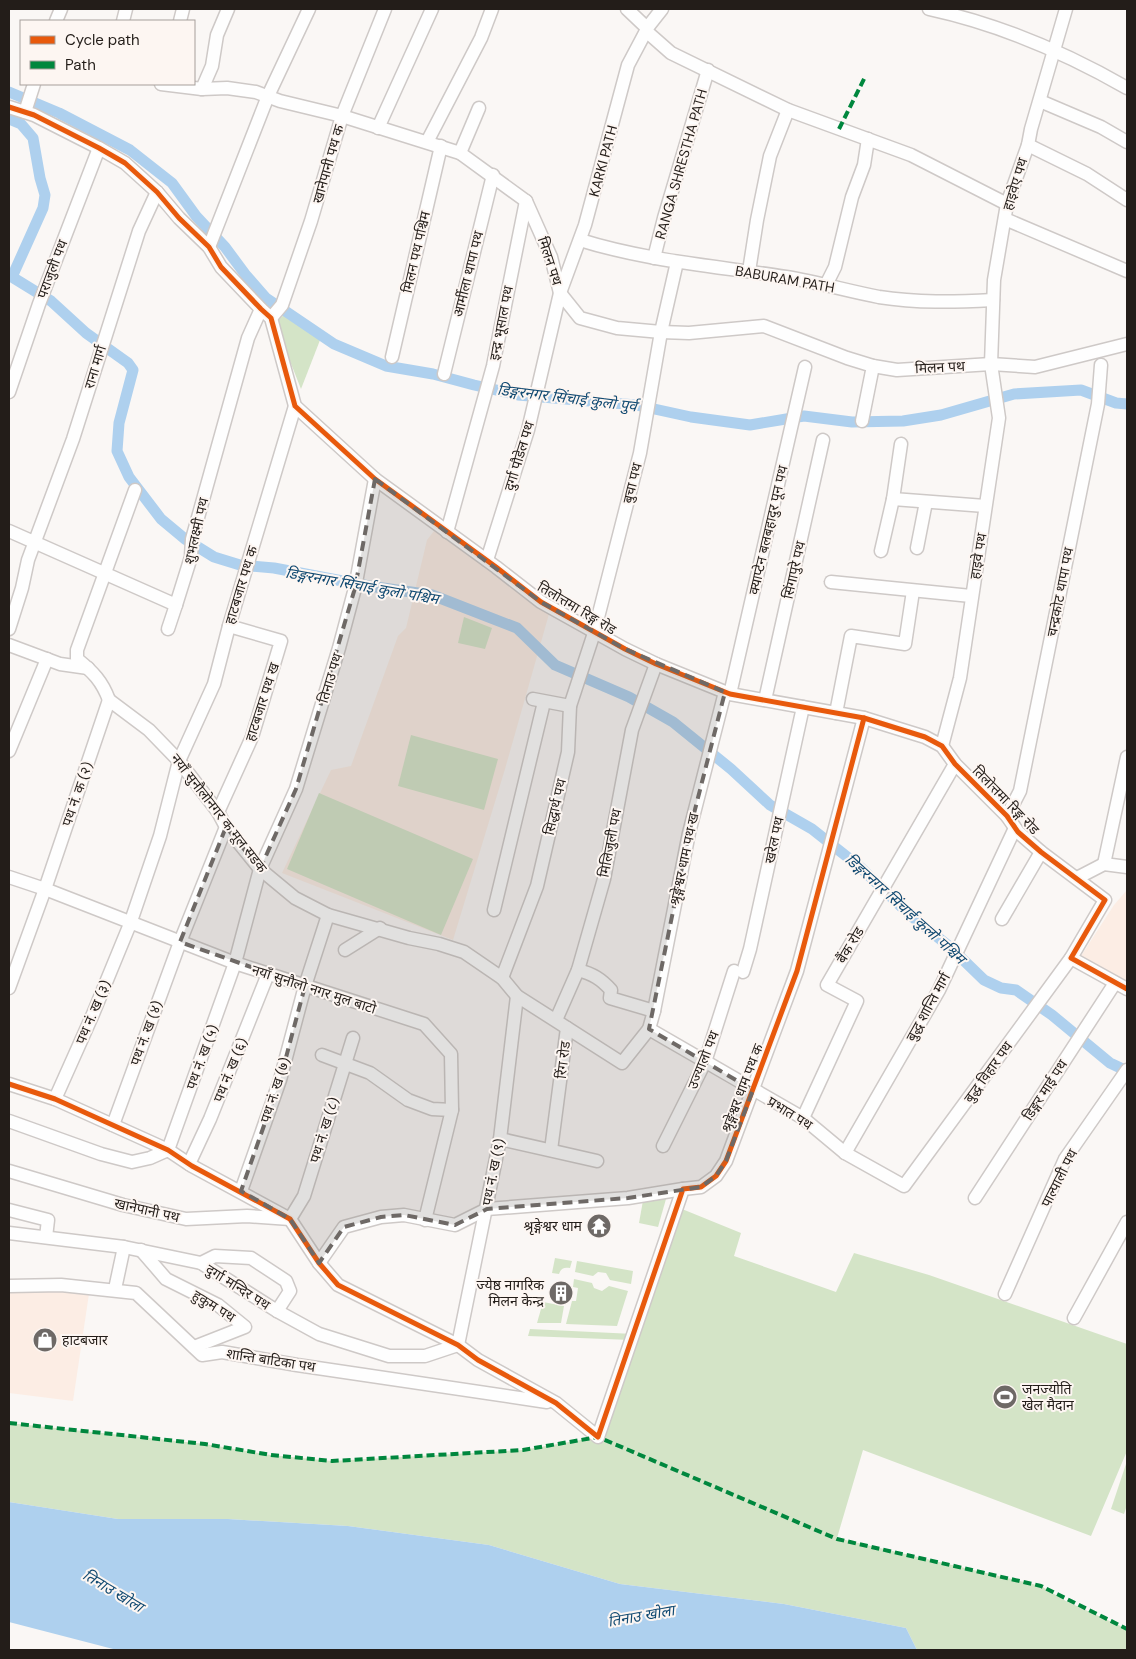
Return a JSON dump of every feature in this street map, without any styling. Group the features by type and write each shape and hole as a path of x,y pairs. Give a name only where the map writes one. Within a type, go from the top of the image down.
{"street":[{"path":"202,89 212,66 217,35 228,9"},
{"path":"210,247 268,96 309,9"},
{"name":"खानेपानी पथ क","path":"271,318 282,305 311,221 342,116 385,9"},
{"path":"378,128 432,9"},
{"path":"427,142 481,38 492,9"},
{"path":"627,9 672,54 788,110 911,154 1007,204"},
{"name":"KARKI PATH","path":"560,293 585,225 628,65 647,30 662,9"},
{"path":"929,9 978,22 1053,51 1127,88"},
{"name":"हाइवेए पथ","path":"991,364 994,280 1007,204 1028,145 1066,9"},
{"name":"RANGA SHRESTHA PATH","path":"654,258 708,70"},
{"path":"25,111 34,85"},
{"name":"मिलन पथ","path":"172,85 202,89 227,88 256,92 280,101 342,116 460,153 526,200 552,257 560,293 580,318 617,328 661,332 689,332 764,326 847,358 873,366 897,370 991,364 1035,367 1127,344"},
{"path":"1040,101 1101,127 1127,142"},
{"path":"9,107 25,111 125,163 157,192 179,218 210,247 222,267 271,318 295,406"},
{"path":"460,153 479,108"},
{"path":"748,271 770,156 788,110"},
{"path":"826,285 836,267 852,197 864,165 868,139"},
{"path":"1028,145 1087,174 1127,200"},
{"name":"मिलन पथ पश्चिम","path":"392,357 441,146"},
{"name":"पराजुली पथ","path":"9,392 39,304 99,148"},
{"name":"आर्मीला थापा पथ","path":"444,374 493,175"},
{"name":"राना मार्ग","path":"9,629 34,542 73,439 139,232 157,192"},
{"name":"इन्द्र भूसाल पथ","path":"448,532 487,388 526,200"},
{"path":"1005,219 1127,271"},
{"name":"BABURAM PATH","path":"580,240 613,250 654,258 789,277 905,300 964,302 993,300"},
{"name":"बुचा पथ","path":"594,633 640,453 661,332 677,262"},
{"name":"दुर्गा पौडेल पथ","path":"487,560 530,420 560,293"},
{"name":"शुभलक्ष्मी पथ","path":"168,629 192,557 192,543 248,338 261,309"},
{"name":"हाइवे पथ","path":"942,746 960,678 999,418 991,364"},
{"name":"चन्द्रकोट थापा पथ","path":"1007,816 1020,791 1099,396 1101,365"},
{"path":"862,422 873,366"},
{"name":"क्याप्टेन बलबहादुर पून पथ","path":"728,693 805,367"},
{"name":"तिलोत्तमा रिङ्ग रोड","path":"295,406 375,479 487,560 541,602 594,633 656,664 728,693 864,718 925,737 942,746 955,764 1007,816 1015,828 1042,852 1105,900 1072,958"},
{"name":"हाटबजार पथ क","path":"130,924 160,836 180,761 214,684 229,626 295,406"},
{"name":"सिंगापुरे पथ","path":"765,700 823,440"},
{"path":"881,551 901,444"},
{"name":"तिनाउ पथ","path":"235,963 260,869 296,789 340,648 356,584 375,479"},
{"path":"109,700 105,688 97,676 78,659 77,650 135,490"},
{"path":"892,499 985,506"},
{"path":"917,548 926,502"},
{"path":"9,531 176,606"},
{"path":"831,582 971,596"},
{"path":"836,713 851,636 905,644 913,591"},
{"name":"हाटबजार पथ ख","path":"218,812 252,737 281,641 229,626"},
{"name":"सिद्धार्थ पथ","path":"502,978 537,886 568,752 571,702 594,633"},
{"path":"9,645 60,664 88,668"},
{"path":"9,751 46,659"},
{"name":"मिलिजुली पथ","path":"556,1020 578,970 604,879 632,730 656,664"},
{"name":"श्रृङ्गेश्वर धाम पथ ख","path":"649,1028 654,1011 688,833 728,693"},
{"name":"नयाँ सुनौलोनगर क मूल सडक","path":"109,700 149,730 180,761 218,812 226,827 260,869 295,898 328,915 464,952 502,978 517,996"},
{"name":"पथ नं. क (२)","path":"9,988 45,889 109,700"},
{"path":"494,910 539,700 571,702"},
{"name":"खरेल पथ","path":"739,971 750,949 803,707"},
{"name":"श्रृङ्गेश्वर धाम पथ क","path":"486,1209 628,1198 682,1189 701,1188 716,1176 726,1161 797,971 864,718"},
{"path":"1104,864 1127,756"},
{"name":"बैंक रोड","path":"803,1118 857,1001 827,985 955,764"},
{"name":"पथ नं. ख (४)","path":"113,1125 180,942 226,827"},
{"name":"बुद्ध शान्ति मार्ग","path":"845,1153 939,990 1015,828"},
{"path":"1002,918 1042,852"},
{"path":"1076,878 1104,864 1127,867"},
{"name":"नयाँ सुनौलो नगर मुल बाटो","path":"9,877 45,889 130,924 235,963 424,1024 451,1054 452,1110 426,1220"},
{"name":"पथ नं. ख (७)","path":"241,1191 280,1080 305,986 328,915"},
{"name":"पथ नं. ख (३)","path":"55,1099 94,1014 130,924"},
{"path":"345,950 380,928"},
{"path":"1072,958 1127,989"},
{"name":"बुद्ध विहार पथ","path":"904,1186 1072,958"},
{"name":"पथ नं. ख (५)","path":"168,1150 235,963"},
{"path":"578,970 600,978 611,990 610,998 654,1011"},
{"name":"उज्यालो पथ","path":"663,1146 706,1062 739,971"},
{"name":"पथ नं. ख (६)","path":"189,1164 214,1112 268,974"},
{"name":"डिङ्गर माई पथ","path":"975,1198 1115,983"},
{"name":"रिंग रोड","path":"517,996 567,1028 551,1150"},
{"name":"पथ नं. ख (९)","path":"458,1345 500,1138 517,996"},
{"path":"567,1028 592,1046 622,1063 649,1028"},
{"name":"प्रभात पथ","path":"649,1028 803,1118 845,1153 904,1186"},
{"name":"पथ नं. ख (८)","path":"290,1219 304,1196 352,1038"},
{"path":"322,1055 345,1062 370,1073 408,1100 432,1109 452,1110"},
{"name":"पाल्पाली पथ","path":"1004,1294 1066,1159 1124,1074"},
{"path":"9,1084 55,1099 168,1150 189,1164 290,1219 319,1263 338,1285 458,1345 478,1360 556,1403 598,1437 682,1189"},
{"path":"9,1121 101,1154 132,1162 150,1158 168,1150"},
{"path":"500,1138 597,1161"},
{"name":"खानेपानी पथ","path":"9,1171 124,1206 186,1219 247,1216 290,1219"},
{"path":"319,1263 344,1227 388,1216 404,1215 455,1226 486,1209"},
{"path":"9,1210 48,1220 46,1237"},
{"path":"1074,1318 1127,1222"},
{"name":"दुर्गा मन्दिर पथ","path":"9,1232 124,1247 201,1264 277,1311 319,1334 389,1356 425,1356 458,1345"},
{"path":"115,1289 124,1247"},
{"name":"हुकुम पथ","path":"141,1250 166,1279 218,1306 245,1327 194,1347"},
{"path":"201,1264 215,1256 252,1258 286,1281 290,1291 277,1311"},
{"name":"शान्ति बाटिका पथ","path":"9,1286 61,1285 136,1292 202,1355 222,1352 556,1403"}],"highlighted area":[{"path":"375,479 541,602 625,649 725,692 689,833 649,1029 753,1090 726,1161 716,1176 701,1187 628,1198 487,1209 455,1225 404,1215 381,1217 344,1227 319,1263 290,1219 241,1191 280,1080 305,986 180,942 226,827 260,869 296,789 355,588"}],"shaded area":[{"path":"434,531 549,614 505,769 453,940 282,873 331,770 351,766 398,636 406,628 427,540"},
{"path":"1127,890 1127,988 1090,968 1081,956 1114,905"},
{"name":"हाटबजार","path":"9,1286 90,1287 73,1401 9,1393"}],"green space":[{"path":"287,312 322,335 301,389 275,323"},
{"path":"464,617 492,628 485,649 458,643"},
{"path":"411,735 498,759 484,810 398,786"},
{"path":"319,793 473,859 441,935 287,869"},
{"path":"668,1192 658,1227 639,1223 644,1195"},
{"path":"682,1209 741,1233 734,1256 836,1292 854,1253 929,1275 1127,1344 1127,1451 1091,1536 863,1450 837,1538 1041,1586 1066,1601 1127,1629 1127,1650 917,1650 906,1628 784,1604 620,1584 489,1545 348,1526 228,1519 118,1519 9,1502 9,1423 205,1444 271,1455 332,1461 523,1450 598,1437 631,1340 528,1336 530,1329 634,1334"},
{"path":"555,1258 572,1261 570,1268 563,1268 559,1274 552,1273"},
{"path":"577,1261 633,1271 631,1284 610,1280 606,1273 598,1272 593,1276 575,1272"},
{"path":"574,1279 592,1283 594,1288 602,1291 609,1286 628,1291 617,1326 566,1324 572,1301 576,1301 578,1288 573,1287"},
{"path":"543,1302 564,1306 561,1323 537,1323"},
{"path":"1127,1461 1127,1505 1124,1514 1111,1509"}],"water":[{"name":"तिनाउ खोला","path":"9,1502 118,1519 228,1519 348,1526 489,1545 620,1584 784,1604 906,1628 917,1650 117,1650 9,1622"}],"waterway":[{"name":"डिङ्गरनगर सिंचाई कुलो पुर्व","path":"9,92 59,113 130,150 172,183 196,216 225,247 266,298 334,344 386,366 433,374 518,395 636,405 691,417 750,425 804,416 852,422 903,421 941,415 1014,394 1081,390 1116,403 1127,404"},
{"name":"डिङ्गरनगर सिंचाई कुलो पश्चिम","path":"9,119 21,124 33,138 45,195 43,208 12,277 51,301 86,333 128,363 133,370 119,423 117,451 129,477 161,519 185,539 214,557 240,565 274,568 369,586 432,595 517,628 555,665 629,697 673,722 731,769 770,805 812,829 860,867 910,915 950,947 984,980 1001,988 1016,990 1052,1015 1110,1063 1127,1071"}],"marked path":[{"path":"839,129 865,77"},
{"path":"9,1423 205,1444 271,1455 332,1461 523,1450 598,1437 837,1539 1041,1586 1127,1629"}],"cycle path":[{"path":"9,107 34,115 99,148 125,163 157,192 179,218 209,247 221,267 271,318 295,406 375,479 541,602 625,649 656,664 730,694 864,718 925,737 942,746 955,764 1007,816 1018,832 1041,852 1105,900 1071,958 1127,989"},
{"path":"9,1084 55,1099 168,1150 192,1166 290,1219 319,1263 338,1285 458,1345 478,1360 556,1403 598,1437 683,1189 701,1187 716,1176 726,1161 797,971 864,718"}],"place":[{"name":"श्रृङ्गेश्वर धाम","path":"599,1226"},
{"name":"ज्येष्ठ नागरिक मिलन केन्द्र","path":"561,1293"},
{"name":"हाटबजार","path":"45,1340"},
{"name":"जनज्योति खेल मैदान","path":"1005,1397"}]}
